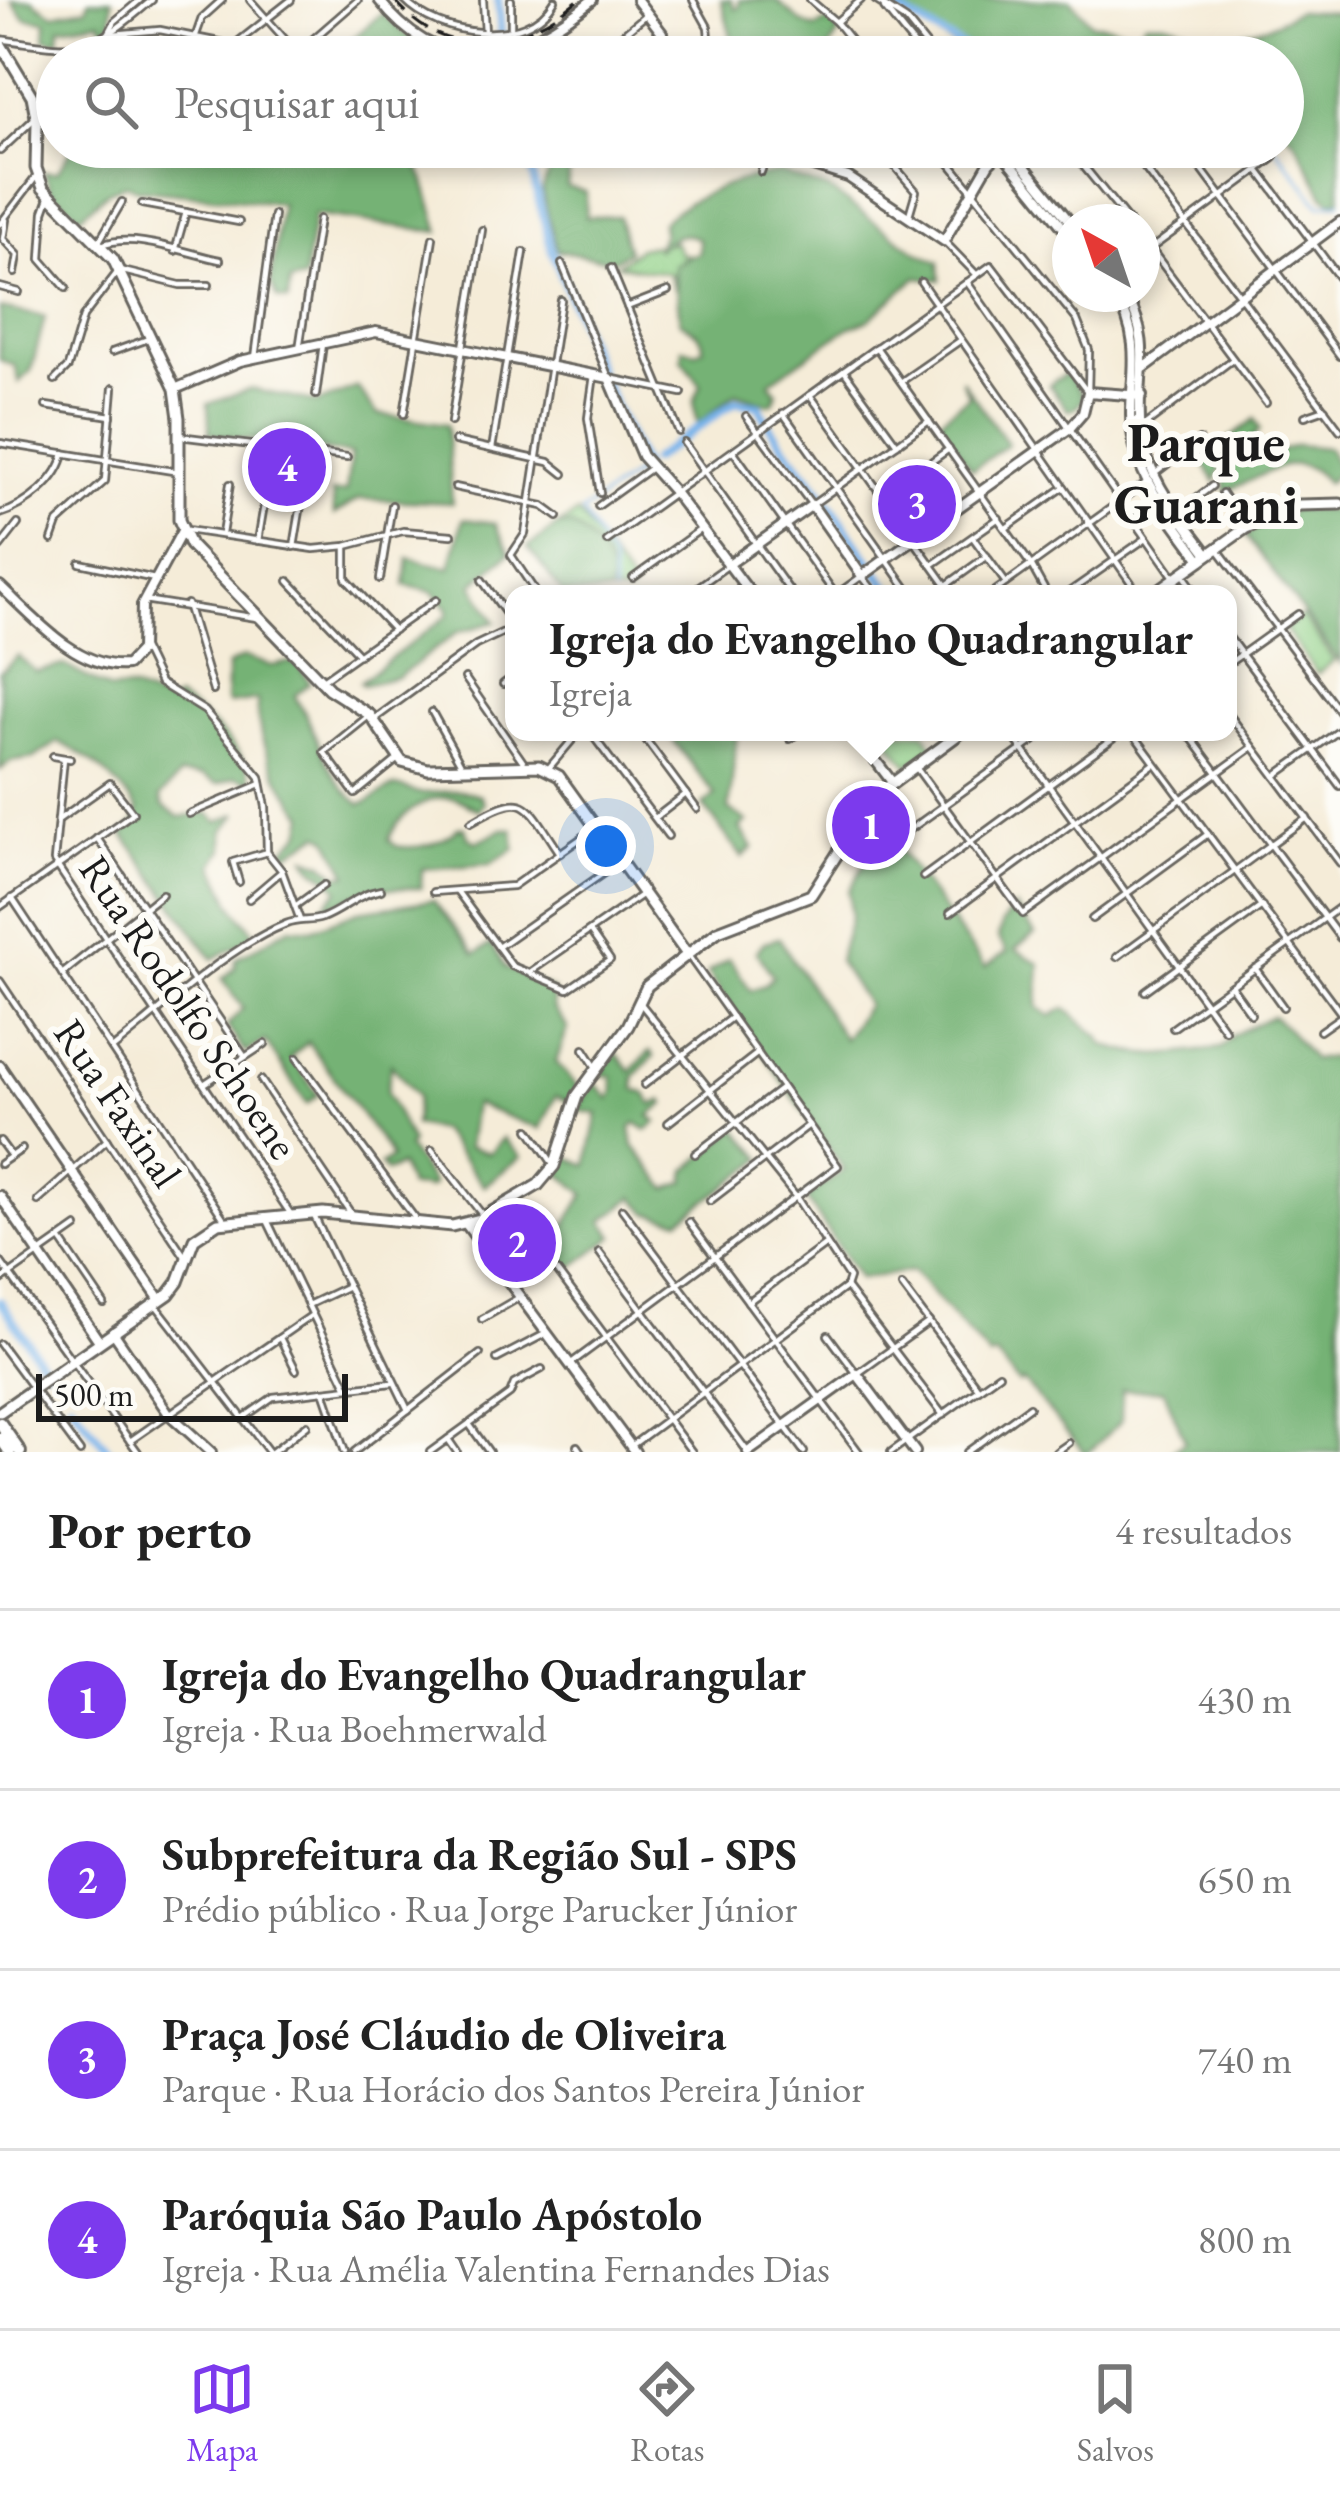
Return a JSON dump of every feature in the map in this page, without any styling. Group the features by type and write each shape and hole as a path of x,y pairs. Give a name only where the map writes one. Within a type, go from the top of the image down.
{"main road":[{"path":"0,41 26,82 36,116"},
{"path":"38,168 49,198 100,244 119,270 175,389 182,531 199,556 321,681 372,717 398,759 422,769 526,766 548,769 563,780 686,953"},
{"path":"1166,585 1246,528 1299,505 1340,504"},
{"path":"0,1412 175,1288 200,1233 226,1222 313,1213 420,1225 466,1224 543,1181 554,1166 570,1110 628,1027 652,982 724,928 811,895 870,803 950,741"},
{"path":"0,1423 20,1452"},
{"path":"0,1438 10,1452"}],"street":[{"path":"122,26 140,0"},
{"path":"109,36 152,0"},
{"path":"196,36 202,18 222,0"},
{"path":"250,0 282,36"},
{"path":"246,36 291,0"},
{"path":"317,36 358,0"},
{"path":"379,0 415,36"},
{"path":"404,0 434,24 485,32 511,29 544,14 555,0"},
{"path":"483,0 485,32"},
{"path":"511,0 511,29"},
{"path":"544,36 592,0"},
{"path":"637,0 663,36"},
{"path":"693,0 709,36"},
{"path":"810,0 847,36"},
{"path":"836,22 862,0"},
{"path":"878,2 906,36"},
{"path":"878,2 906,20 919,36"},
{"path":"621,36 648,14"},
{"path":"122,26 182,36"},
{"path":"0,41 36,44"},
{"path":"0,151 36,116"},
{"path":"761,172 762,168"},
{"path":"820,168 836,173 944,241 976,275"},
{"path":"836,173 842,168"},
{"path":"896,168 916,191 908,217"},
{"path":"849,585 1039,451 1083,413 1089,350 1077,320 954,168"},
{"path":"944,241 987,168"},
{"path":"1019,168 1052,212"},
{"path":"1022,168 1054,204"},
{"path":"1087,168 1116,204"},
{"path":"1145,168 1340,430"},
{"path":"1200,168 1340,356"},
{"path":"1160,242 1261,168"},
{"path":"1258,170 1340,280"},
{"path":"15,273 18,255 2,235 3,222 38,176"},
{"path":"49,198 41,259 66,288"},
{"path":"100,244 122,202"},
{"path":"142,204 239,222"},
{"path":"175,251 185,212"},
{"path":"255,358 274,215"},
{"path":"298,349 319,219"},
{"path":"1140,370 1340,222"},
{"path":"451,422 482,230"},
{"path":"404,414 433,238"},
{"path":"100,244 119,241 220,260"},
{"path":"492,449 524,252"},
{"path":"1160,260 1266,403"},
{"path":"562,264 637,447 744,585"},
{"path":"607,541 993,265 1088,392 1137,396"},
{"path":"611,268 679,432"},
{"path":"55,380 66,370 80,322 119,270 184,286 209,286"},
{"path":"921,282 1133,585"},
{"path":"967,282 1147,538 1188,585"},
{"path":"0,287 19,292"},
{"path":"627,307 668,291"},
{"path":"530,585 511,552 524,536 561,300"},
{"path":"1123,312 1140,370"},
{"path":"1133,312 1142,333 1133,440 1150,479 1237,585"},
{"path":"175,389 255,358 376,332 682,393"},
{"path":"112,352 151,338"},
{"path":"902,382 961,340"},
{"path":"316,394 323,344"},
{"path":"876,347 1042,585"},
{"path":"1141,429 1234,359"},
{"path":"843,370 897,444"},
{"path":"594,375 588,418 600,493"},
{"path":"52,540 58,523 101,488 108,460 113,388"},
{"path":"810,394 946,585 986,556"},
{"path":"1137,396 1150,479 1208,554"},
{"path":"46,406 111,416"},
{"path":"1305,416 1324,409"},
{"path":"784,413 905,585"},
{"path":"746,416 869,585"},
{"path":"700,585 929,421"},
{"path":"179,436 347,457"},
{"path":"1003,585 1199,440"},
{"path":"455,441 550,462 564,473"},
{"path":"0,443 179,472"},
{"path":"684,443 786,585"},
{"path":"883,496 949,449"},
{"path":"733,450 829,585"},
{"path":"0,514 54,477 64,453"},
{"path":"598,506 651,468"},
{"path":"922,468 953,512"},
{"path":"222,534 230,484"},
{"path":"1178,512 1212,486"},
{"path":"455,487 530,503 558,517"},
{"path":"1006,528 1064,487"},
{"path":"1222,494 1246,528"},
{"path":"258,541 265,499"},
{"path":"294,547 302,506"},
{"path":"380,579 392,506"},
{"path":"932,566 999,518"},
{"path":"0,547 18,524"},
{"path":"632,578 701,528"},
{"path":"0,586 50,636 104,662 128,665 142,646 144,600 182,531 294,547 346,546 415,530 452,535"},
{"path":"972,537 1006,583"},
{"path":"1079,585 1147,538"},
{"path":"346,546 346,579 394,630"},
{"path":"80,563 155,580"},
{"path":"482,580 505,613"},
{"path":"289,581 359,655"},
{"path":"1237,585 1277,628 1340,712"},
{"path":"144,600 262,619"},
{"path":"321,681 436,600"},
{"path":"188,604 213,691"},
{"path":"1237,658 1298,614"},
{"path":"398,759 355,794 324,752 469,649 505,631"},
{"path":"142,646 160,683 210,716 258,774 267,852 282,872 300,920"},
{"path":"1237,648 1340,786"},
{"path":"465,677 505,735"},
{"path":"432,712 463,768"},
{"path":"1237,725 1340,861"},
{"path":"1275,776 1340,730"},
{"path":"509,741 526,766"},
{"path":"548,769 571,741"},
{"path":"597,741 668,836"},
{"path":"647,741 697,809"},
{"path":"861,741 892,782"},
{"path":"1016,741 1225,1030"},
{"path":"897,839 1033,741"},
{"path":"923,877 1109,741"},
{"path":"1139,741 1340,1014 1320,1031"},
{"path":"1194,741 1340,938"},
{"path":"915,766 1023,914 1253,747"},
{"name":"Rua Rodolfo Schoene","path":"53,756 67,758 52,852 57,867 291,1214"},
{"path":"950,913 1155,763"},
{"path":"0,907 133,813 110,783 56,821"},
{"path":"189,814 261,784"},
{"path":"655,818 686,794"},
{"path":"471,822 505,802 517,802 530,810 560,853"},
{"path":"1117,957 1307,818"},
{"path":"434,892 513,886 597,827"},
{"path":"1093,919 1208,834"},
{"path":"97,838 245,1057"},
{"path":"239,882 233,862 267,852"},
{"path":"498,947 621,861"},
{"path":"249,899 282,872"},
{"path":"295,906 324,885"},
{"path":"112,1049 195,982 269,932 300,920 322,918 381,890"},
{"path":"457,891 512,966 568,989 610,960 590,931"},
{"path":"529,974 644,893"},
{"path":"62,974 161,894"},
{"path":"12,898 226,1222"},
{"path":"1145,991 1262,906"},
{"path":"1173,1028 1340,907"},
{"path":"570,1364 838,1166 686,953"},
{"path":"1255,968 1283,1007"},
{"name":"Rua Faxinal","path":"0,981 186,1258"},
{"path":"1231,986 1251,1014"},
{"path":"0,998 7,992"},
{"path":"466,1224 633,1449 846,1287 849,1278 796,1197 638,1001"},
{"path":"644,1085 732,1017"},
{"path":"203,1084 265,1044"},
{"path":"584,1049 597,1069"},
{"path":"668,1123 758,1053"},
{"path":"298,1058 420,1225"},
{"path":"0,1066 157,1302 271,1452 307,1425"},
{"path":"261,1080 352,1215"},
{"path":"695,1154 782,1088"},
{"path":"710,1201 809,1125"},
{"path":"529,1129 554,1166"},
{"path":"38,1201 107,1140"},
{"path":"0,1141 11,1156"},
{"path":"0,1164 22,1149"},
{"path":"432,1150 484,1217"},
{"path":"0,1196 99,1341"},
{"path":"507,1204 692,1452"},
{"path":"622,1208 803,1452"},
{"path":"313,1213 408,1410"},
{"path":"266,1217 347,1388"},
{"path":"688,1222 860,1452"},
{"path":"0,1281 77,1227"},
{"path":"61,1239 104,1304"},
{"path":"748,1302 827,1244"},
{"path":"598,1252 748,1452 928,1322"},
{"path":"510,1283 546,1256"},
{"path":"0,1262 138,1452"},
{"path":"308,1305 348,1286"},
{"path":"902,1286 979,1389"},
{"path":"846,1287 943,1415"},
{"path":"482,1319 520,1297"},
{"path":"130,1441 312,1315"},
{"path":"113,1332 169,1414 208,1451"},
{"path":"497,1358 547,1333"},
{"path":"828,1335 915,1452"},
{"path":"280,1338 296,1370"},
{"path":"0,1344 80,1452"},
{"path":"354,1452 480,1354"},
{"path":"430,1452 510,1394 514,1384 542,1369"},
{"path":"892,1452 999,1374"},
{"path":"243,1418 273,1397 394,1382"},
{"path":"324,1391 345,1452"},
{"path":"967,1452 1029,1407"},
{"path":"469,1424 489,1452"},
{"path":"448,1439 457,1452"}],"green space":[{"path":"11,0 32,0 53,14 86,8 89,0 112,0 111,23 105,30 100,21 60,27 59,36 45,36 46,21 25,18"},
{"path":"721,0 731,0 735,9 739,0 776,0 815,28 830,21 838,34 837,36 731,36"},
{"path":"884,0 1071,0 1092,24 1137,32 1146,22 1165,22 1224,36 939,36"},
{"path":"1297,11 1340,13 1340,200 1325,197 1304,158 1304,36 1234,36"},
{"path":"382,13 408,36 356,36"},
{"path":"60,168 419,168 440,232 314,215 304,279 290,282 288,301 278,299 271,284 281,204 126,184 110,190 80,216 51,190 44,172"},
{"path":"550,168 570,168 567,187 586,192 586,217 618,216 628,251 613,261 557,250 542,191"},
{"path":"780,173 830,190 920,254 939,262 940,280 917,277 868,320 848,328 772,380 777,392 774,402 736,393 700,423 694,401 701,385 682,359 683,348 696,352 703,344 696,332 680,322 674,265 699,253 699,239 681,235 656,250 662,222 717,189"},
{"path":"674,242 680,253 690,256 680,260 672,274 675,291 668,273 617,265 639,248"},
{"path":"0,308 45,317 31,371 19,382 15,366 0,360"},
{"path":"1066,373 1082,394 1082,401 1068,410 1049,385"},
{"path":"961,379 1008,444 972,470 938,421 969,396"},
{"path":"357,387 377,414 447,424 452,503 359,499 334,515 332,493 346,492 351,454 210,434 208,404 251,389 318,403"},
{"path":"1255,419 1260,430 1221,464 1216,482 1201,460"},
{"path":"1255,439 1274,453 1296,445 1328,448 1340,472 1327,483 1315,471 1291,465 1226,491 1225,473 1231,460"},
{"path":"920,476 946,511 914,534 888,498"},
{"path":"1295,509 1340,511 1340,663 1246,535"},
{"path":"578,513 632,585 607,585 570,525 557,526"},
{"path":"463,519 495,523 510,553 473,584 496,622 458,632 398,677 363,685 360,682 447,616 448,609 433,592 405,585 408,558 450,568"},
{"path":"570,525 600,552 610,571 610,585 556,585 528,547 557,526"},
{"path":"1302,616 1334,661 1317,674 1284,629"},
{"path":"18,656 36,672 64,665 110,690 132,689 168,703 177,699 233,746 252,782 236,777 218,784 201,776 180,775 160,797 163,806 179,817 209,813 218,822 238,813 224,831 224,849 214,865 232,905 253,931 249,939 213,959 123,834 136,820 138,810 93,762 58,742 34,758 10,762 0,770 0,672"},
{"path":"244,657 272,666 290,662 299,666 310,683 296,699 335,777 360,804 398,787 418,793 480,795 484,803 479,810 442,798 414,809 393,831 389,840 396,846 429,844 458,828 465,828 476,842 513,829 515,849 490,864 422,869 421,888 372,889 319,910 339,890 306,857 338,875 348,874 328,838 320,834 287,854 284,850 301,833 305,815 270,762 257,700 226,701 228,665"},
{"path":"674,741 736,741 729,809 747,822 740,828 753,848 742,857 703,805 715,795"},
{"path":"890,741 930,741 934,748 908,765"},
{"path":"892,840 985,967 1007,952 998,938 1002,923 1015,907 1035,934 1015,949 1040,964 1038,1007 1051,1016 1065,1008 1103,1044 1147,1054 1221,1048 1233,1035 1272,1016 1313,1060 1330,1057 1340,1068 1340,1452 1170,1452 1185,1441 1164,1390 1122,1390 1121,1421 1084,1452 1023,1381 1019,1384 995,1355 990,1358 912,1271 859,1279 806,1198 844,1170 707,973 729,959 751,990 765,985 773,976 756,952 764,942 779,938 844,1039 867,1005 838,961 851,916 849,891 864,865"},
{"path":"433,900 475,954 491,944 506,968 553,990 553,1008 568,1028 556,1062 578,1087 569,1102 556,1096 540,1129 474,1104 468,1147 490,1153 503,1138 521,1157 484,1186 440,1130 414,1125 417,1096 391,1064 387,1092 411,1143 407,1147 433,1185 430,1188 409,1187 400,1166 386,1172 380,1165 391,1158 387,1150 308,1042 291,1057 318,1095 307,1104 265,1041 245,1053 227,1026 243,1008 222,979 235,968 236,959 290,927 312,929 358,911"},
{"path":"650,1051 654,1056 634,1077 635,1089 646,1094 652,1105 663,1100 665,1104 650,1116 657,1122 647,1130 636,1123 631,1128 634,1146 668,1189 685,1182 687,1170 737,1128 763,1159 680,1220 648,1213 634,1197 603,1221 614,1236 570,1269 563,1261 558,1265 548,1252 585,1194 558,1172 564,1155 587,1165 598,1114 576,1110 595,1083 610,1099 612,1076 600,1075 616,1053 631,1071"},
{"path":"523,1199 550,1221 537,1237 517,1209"}],"waterway":[{"path":"498,0 501,36"},
{"path":"882,0 944,36"},
{"path":"530,168 552,251 598,370"},
{"path":"1291,168 1320,205 1340,203"},
{"path":"604,382 642,466"},
{"path":"652,460 736,401 759,405 779,440 823,494"},
{"path":"613,585 612,562 582,512 641,467"},
{"path":"828,502 871,563"},
{"path":"877,572 887,585"},
{"path":"0,1301 46,1369"},
{"path":"71,1403 110,1452"}],"railway":[{"path":"394,0 415,21 445,36"},
{"path":"513,36 578,0"}],"place":[{"name":"Paróquia São Paulo Apóstolo","path":"287,467"},
{"name":"Praça José Cláudio de Oliveira","path":"917,504"},
{"name":"Igreja do Evangelho Quadrangular","path":"871,825"},
{"name":"Subprefeitura da Região Sul - SPS","path":"517,1243"}],"district":[{"name":"Parque Guarani","path":"1206,473"}]}
